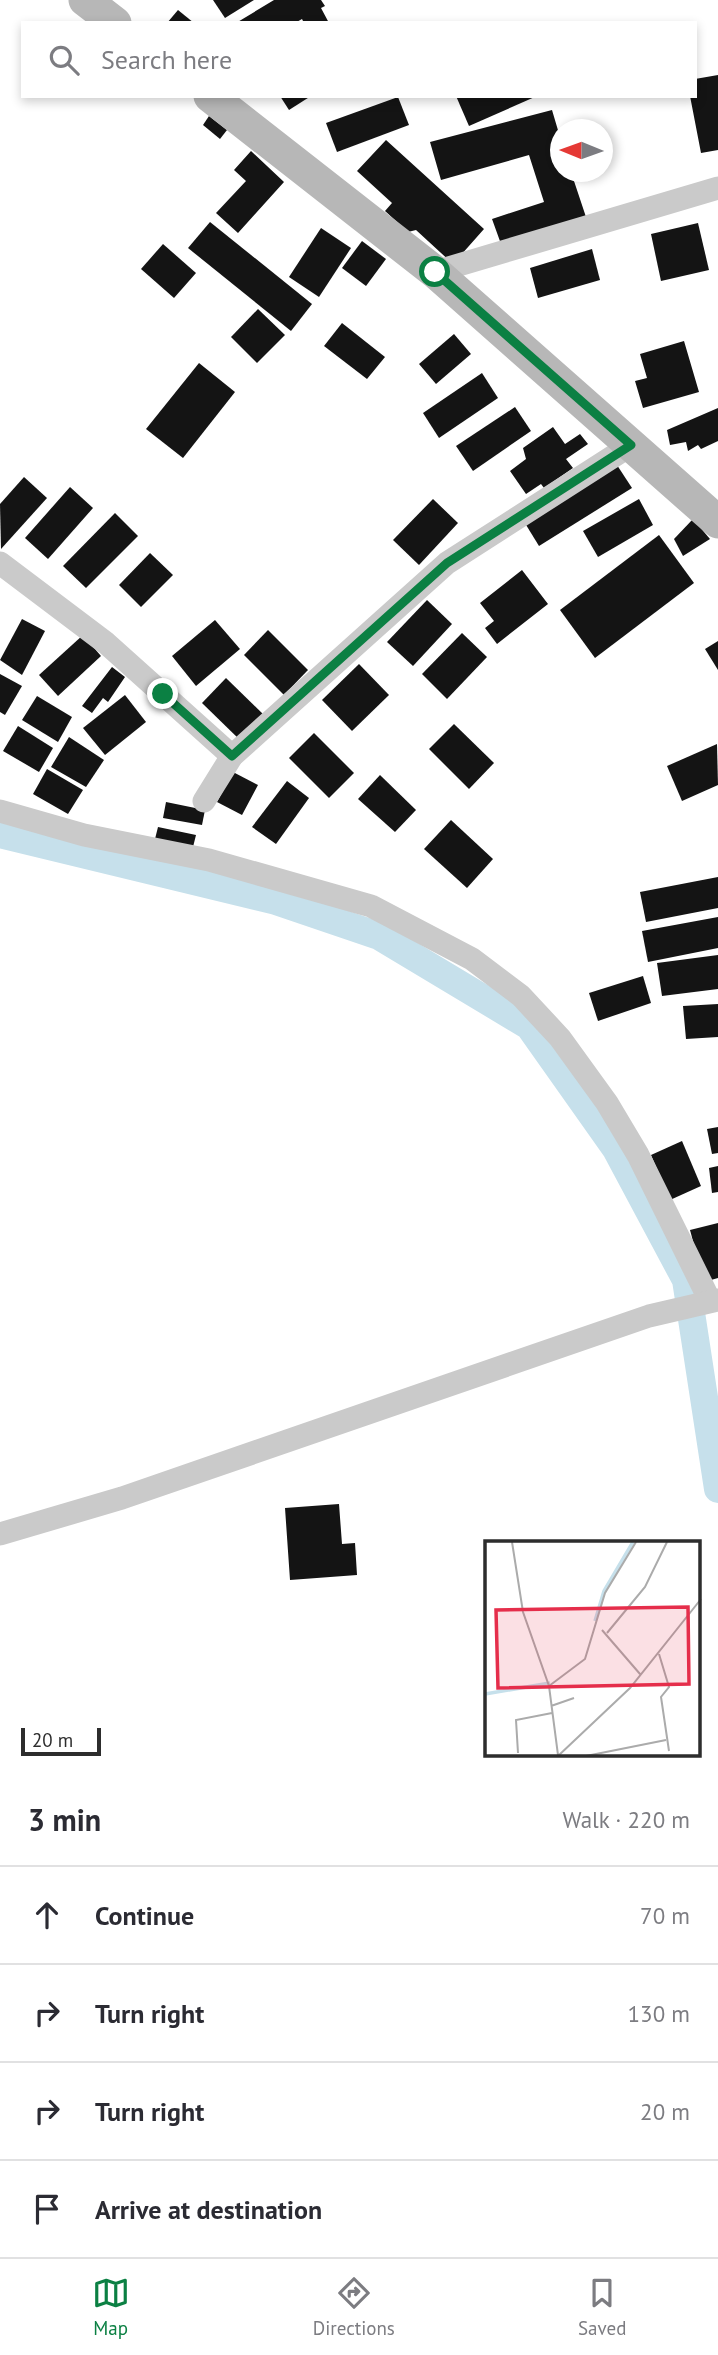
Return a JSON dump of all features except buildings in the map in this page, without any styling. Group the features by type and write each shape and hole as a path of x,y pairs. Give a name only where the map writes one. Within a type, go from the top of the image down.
{"main road":[{"path":"85,0 112,21"},
{"path":"213,98 435,272 718,522"}],"street":[{"path":"435,272 718,188"},
{"path":"204,801 232,756 447,563 631,445"},
{"path":"0,563 106,643 232,756"},
{"path":"0,811 84,835 209,860 371,906 472,959 521,996 560,1038 607,1103 638,1155 710,1302 676,1309 122,1498 0,1534"}],"waterway":[{"path":"0,834 276,901 379,936 529,1026 616,1149 686,1280 718,1489"}],"route":[{"path":"163,694 232,756 447,563 631,445 435,272"}]}
